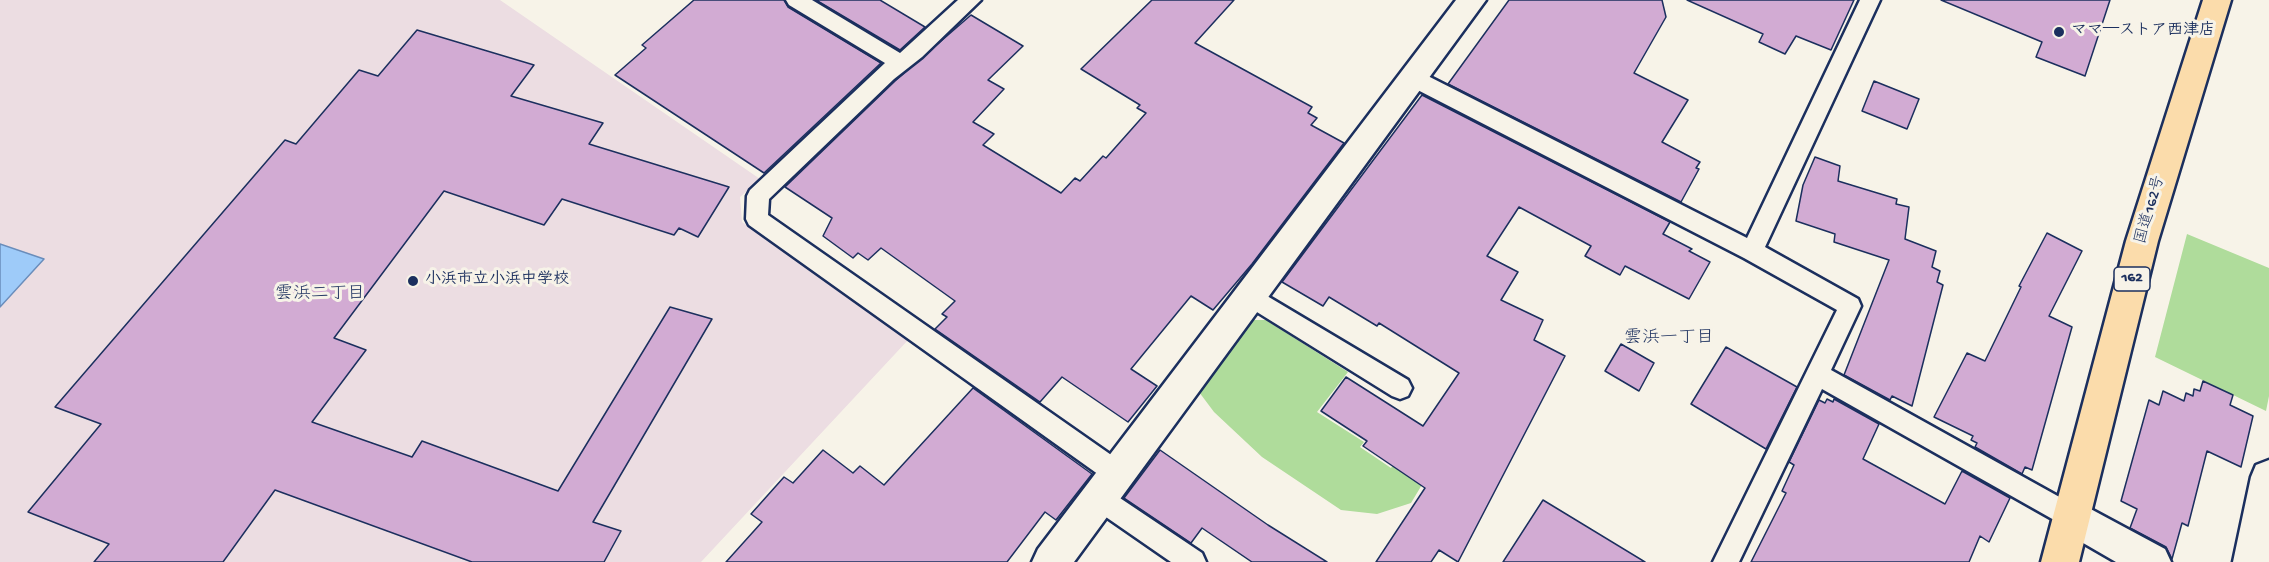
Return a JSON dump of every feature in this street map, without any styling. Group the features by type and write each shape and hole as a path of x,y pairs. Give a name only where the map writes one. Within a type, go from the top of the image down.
{"highway":[{"name":"国道162号","path":"2060,562 2142,241 2217,0"}],"street":[{"path":"1051,562 1252,297 1472,0"},
{"path":"2252,562 2269,477"},
{"path":"2072,518 2152,562"}],"lane":[{"path":"796,0 901,63"},
{"path":"970,0 878,82 758,196 758,219 1109,486 1193,562"},
{"path":"1752,251 1870,0"},
{"path":"1413,78 1752,251 1850,306 1726,562"},
{"path":"1252,297 1400,388"},
{"path":"1818,375 2072,518"}],"shaded area":[{"name":"小浜市立小浜中学校","path":"0,0 500,0 760,179 740,197 742,222 909,339 701,562 0,562"}],"green space":[{"path":"2187,234 2269,268 2269,396 2266,411 2155,357"},
{"path":"1253,320 1266,320 1348,372 1317,412 1364,442 1360,447 1391,468 1419,426 1447,443 1411,503 1377,514 1341,510 1262,457 1214,412 1199,392"}],"water":[{"path":"0,244 44,259 0,307"}],"building":[{"path":"694,0 784,0 788,7 881,63 764,173 615,75 646,48 642,45"},
{"path":"816,0 880,0 925,27 900,50"},
{"path":"1152,0 1234,0 1195,43 1312,107 1308,113 1317,118 1311,125 1344,143 1252,264 1213,310 1191,296 1131,369 1157,386 1128,422 1062,377 1040,402 935,329 947,317 942,314 955,301 881,248 868,260 858,253 853,258 823,236 832,218 785,187 895,81 971,15 1023,46 988,80 1004,89 973,122 994,134 983,145 1061,193 1075,178 1080,181 1103,156 1106,158 1146,113 1137,108 1140,105 1081,69"},
{"path":"1509,0 1662,0 1666,17 1634,73 1688,100 1662,142 1700,162 1696,168 1699,169 1681,202 1448,84"},
{"path":"1687,0 1854,0 1831,50 1796,36 1785,54 1759,42 1763,34"},
{"name":"ママ―ストア西津店","path":"1941,0 2110,0 2085,76 2036,57 2042,42"},
{"path":"417,30 534,65 511,96 603,123 589,144 729,187 698,237 679,228 674,235 562,199 544,225 444,191 334,338 366,350 312,422 412,457 422,441 558,491 670,307 712,319 593,522 621,531 604,562 472,562 275,490 223,562 94,562 109,544 28,512 101,424 55,407 285,140 296,144 359,70 378,76"},
{"path":"1874,81 1919,99 1907,129 1862,111"},
{"path":"1422,95 1670,222 1663,234 1692,249 1689,251 1710,262 1689,299 1625,266 1620,275 1585,256 1591,246 1519,207 1487,256 1518,272 1501,300 1543,320 1534,340 1565,356 1458,562 1439,550 1431,562 1376,562 1425,488 1363,446 1367,441 1321,411 1346,377 1423,426 1459,373 1379,323 1377,326 1329,297 1323,306 1282,282"},
{"path":"1815,157 1840,166 1838,181 1897,199 1896,204 1909,207 1905,239 1936,251 1932,267 1940,271 1937,282 1943,285 1912,406 1892,396 1890,400 1844,375 1889,260 1834,242 1835,234 1796,221 1803,185"},
{"path":"2047,233 2082,251 2049,316 2072,327 2032,470 2025,467 2022,474 1975,447 1977,443 1971,440 1973,436 1934,417 1967,353 1985,361 2021,287 2019,286"},
{"path":"1621,344 1654,363 1639,391 1605,371"},
{"path":"1726,347 1797,387 1766,449 1691,404"},
{"path":"2203,381 2233,395 2230,405 2253,416 2241,467 2207,451 2188,526 2182,523 2172,559 2166,547 2130,528 2137,509 2121,501 2149,400 2159,405 2163,391 2184,401 2186,393 2193,396 2194,389 2200,391"},
{"path":"973,388 1092,474 1056,520 1045,512 1007,562 726,562 762,522 751,514 784,477 793,483 823,450 853,473 860,466 884,485"},
{"path":"1827,399 1833,402 1834,399 1879,424 1863,459 1945,504 1962,471 2010,498 1989,542 1980,536 1969,562 1751,562 1786,493 1782,491 1794,465 1789,462 1819,400 1825,403"},
{"path":"1160,450 1268,525 1327,562 1252,562 1202,528 1191,543 1124,498"},
{"path":"1543,500 1645,562 1503,562"}],"place":[{"name":"ママ―ストア西津店","path":"2059,32"},
{"name":"小浜市立小浜中学校","path":"413,281"}],"district":[{"name":"雲浜二丁目","path":"320,295"},
{"name":"雲浜一丁目","path":"1669,339"}]}
